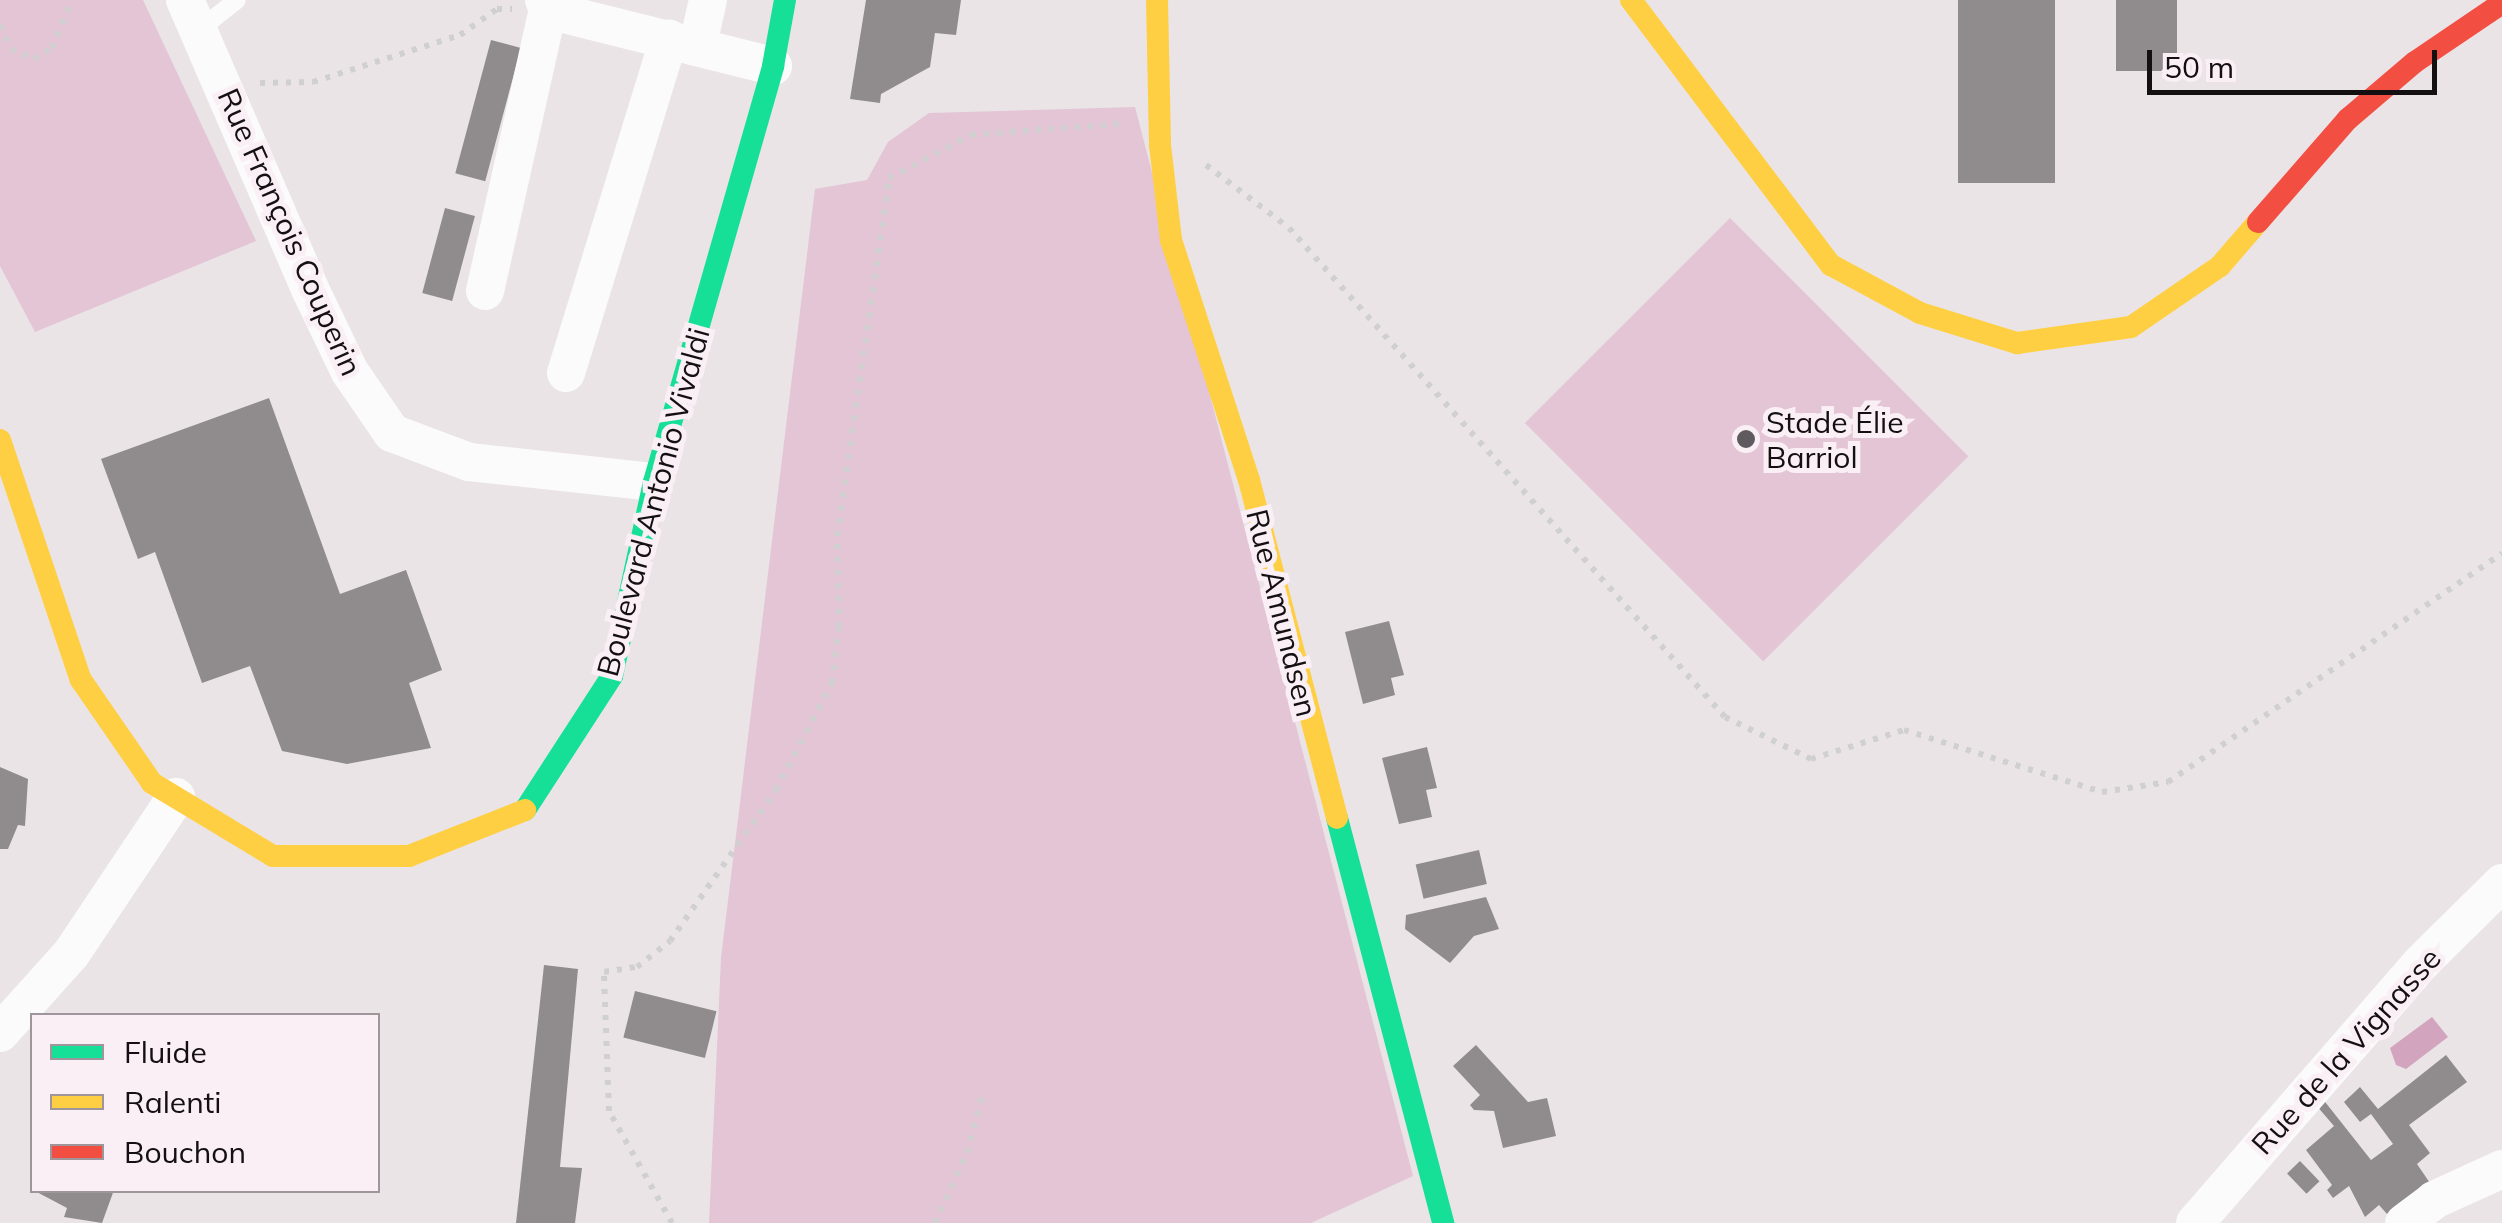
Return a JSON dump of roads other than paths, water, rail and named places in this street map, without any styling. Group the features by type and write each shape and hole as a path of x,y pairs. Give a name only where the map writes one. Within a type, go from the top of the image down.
{"street":[{"path":"566,373 683,41 708,0"},
{"name":"Boulevard Antonio Vivaldi","path":"0,440 81,680 152,783 273,856 409,856 529,809 612,676 654,482 772,66 785,0"},
{"name":"Rue Amundsen","path":"1158,0 1160,146 1171,240 1249,480 1443,1223"},
{"path":"1632,0 1831,265 1920,313 2017,342 2131,327 2220,266 2348,119 2486,6"},
{"path":"485,290 546,5 772,66"},
{"name":"Rue François Couperin","path":"192,15 350,372 392,433 468,462 654,482"},
{"path":"0,1033 70,954 176,797"},
{"name":"Rue de la Vignasse","path":"2195,1223 2421,963 2502,883"},
{"path":"2404,1223 2434,1200 2502,1169"}],"lane":[{"path":"192,15 237,0"}],"place":[{"name":"Stade Élie Barriol","path":"1746,439"}]}
